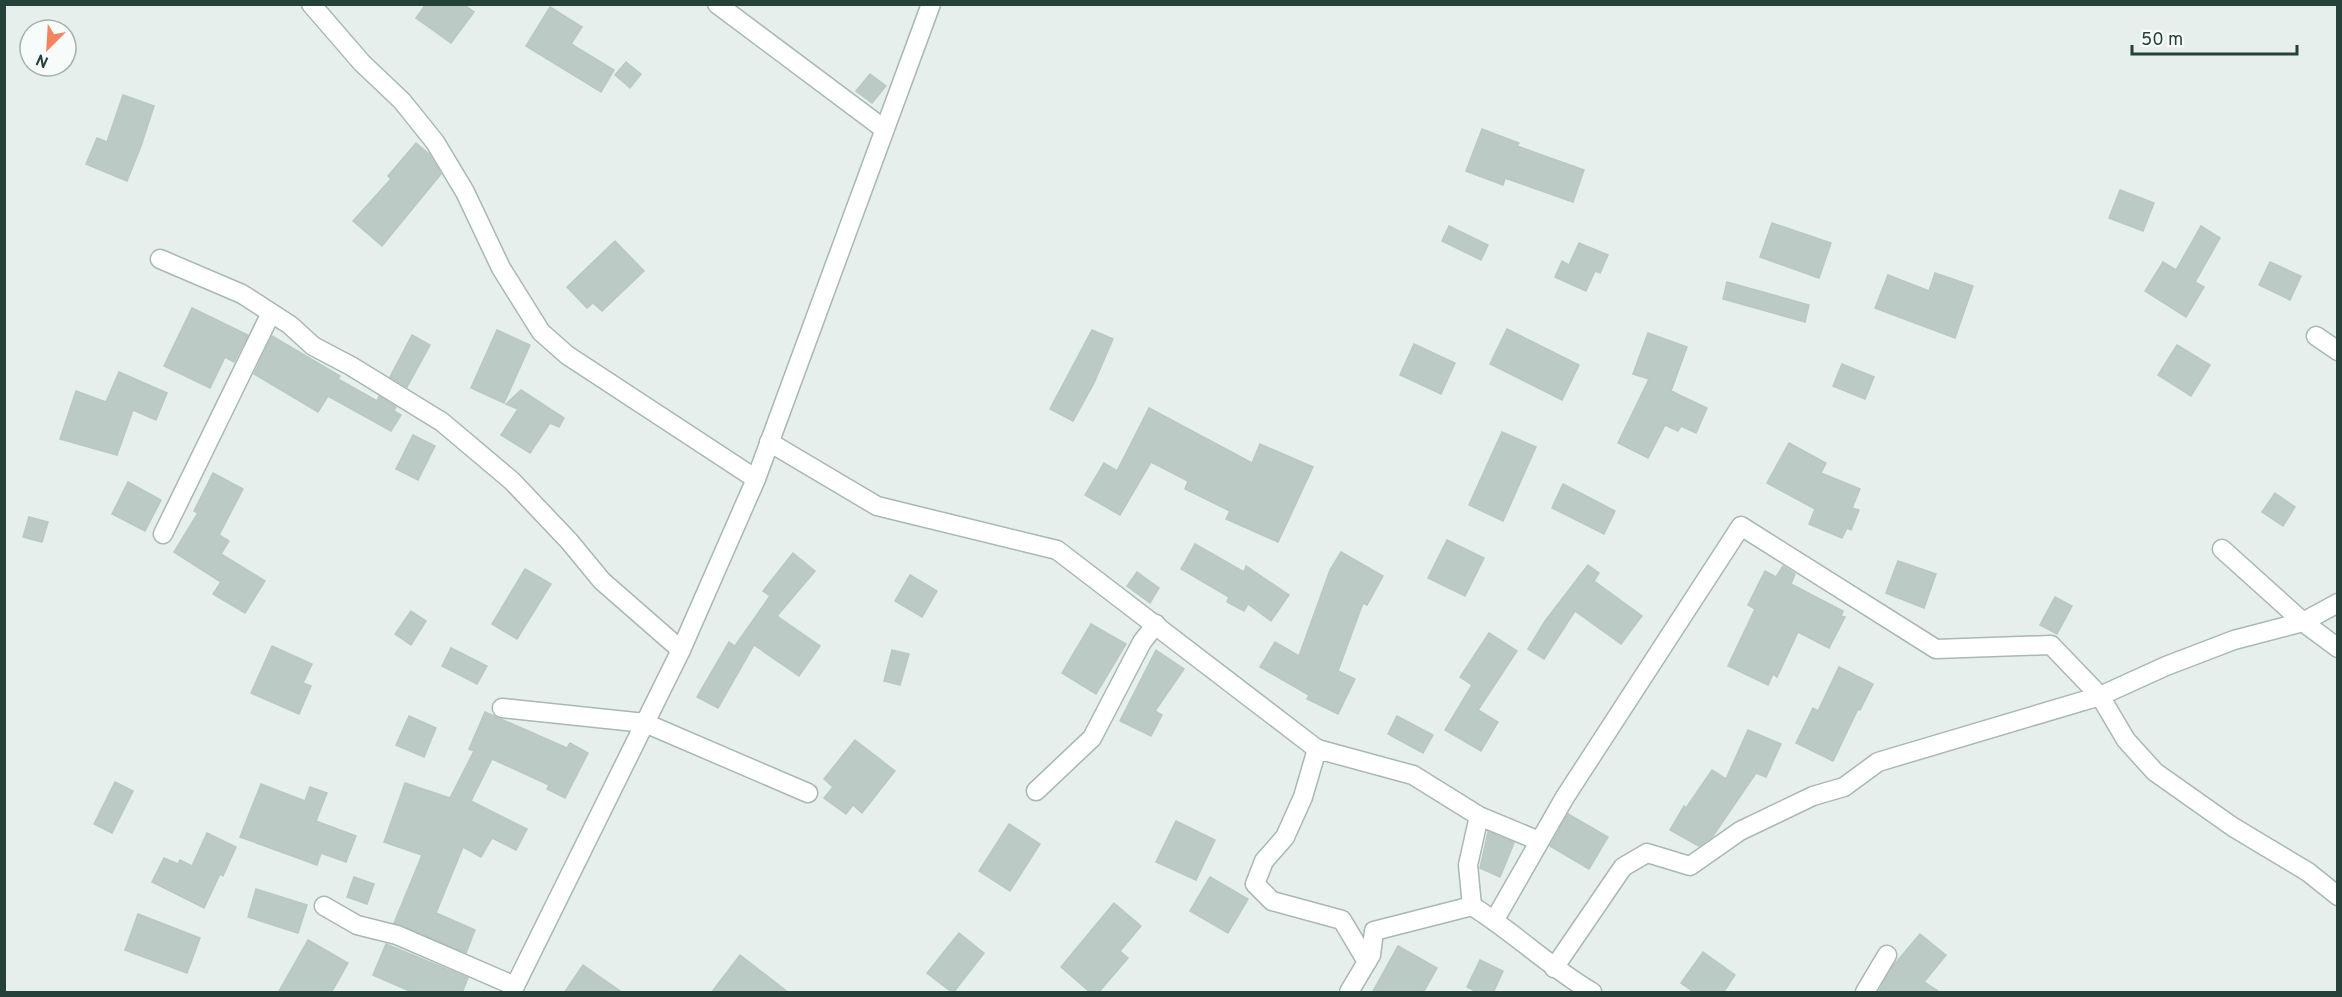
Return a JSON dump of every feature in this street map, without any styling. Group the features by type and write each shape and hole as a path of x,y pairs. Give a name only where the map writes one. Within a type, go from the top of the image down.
{"street":[{"path":"311,4 362,63 402,101 435,142 465,192 501,268 541,332 567,355 756,479"},
{"path":"717,4 884,129"},
{"path":"324,906 357,925 397,935 513,989 681,650 756,479 931,4"},
{"path":"160,260 242,294 290,325 312,346 351,366 442,422 512,481 569,541 602,581 681,650"},
{"path":"163,534 271,313"},
{"path":"2316,336 2337,351"},
{"path":"769,442 877,506 1057,550 1317,748 1413,775 1479,816 1539,841"},
{"path":"1494,921 1565,796 1742,526 1936,649 2051,645 2100,696 2126,740 2155,772 2234,827 2308,872 2337,896"},
{"path":"2222,549 2303,622 2337,648"},
{"path":"1554,968 1623,867 1647,853 1690,866 1740,831 1813,796 1844,787 1878,762 2100,696 2166,666 2234,640 2303,622 2337,603"},
{"path":"1036,790 1092,738 1142,642 1156,624"},
{"path":"502,708 645,723 808,793"},
{"path":"1317,748 1303,797 1285,837 1264,861 1255,885 1272,901 1342,920 1367,962"},
{"path":"1472,906 1468,865 1479,816"},
{"path":"1349,993 1371,955 1374,932 1472,906 1554,968 1592,993"},
{"path":"1865,993 1887,955"}],"building":[{"path":"426,4 463,4 474,12 451,43 416,18"},
{"path":"550,7 582,27 571,44 614,70 601,92 526,46"},
{"path":"626,62 641,74 630,88 615,75"},
{"path":"870,74 886,86 872,103 856,91"},
{"path":"123,95 154,106 127,181 86,164 97,138 107,142"},
{"path":"1482,129 1519,143 1517,146 1584,170 1573,202 1505,178 1503,185 1466,171"},
{"path":"416,143 429,154 441,174 382,246 353,221 391,179 388,176"},
{"path":"2120,190 2154,203 2143,231 2109,218"},
{"path":"1772,223 1831,243 1819,278 1760,257"},
{"path":"1449,226 1488,245 1481,260 1442,241"},
{"path":"2201,226 2220,238 2195,282 2204,287 2186,317 2145,291 2163,262 2176,270"},
{"path":"615,241 644,271 602,311 593,303 587,308 567,287"},
{"path":"1579,243 1608,255 1600,273 1595,271 1586,291 1555,277 1562,261 1569,265"},
{"path":"2270,262 2301,276 2290,300 2259,285"},
{"path":"1935,273 1973,286 1955,338 1875,308 1888,275 1929,291"},
{"path":"1727,282 1809,305 1805,322 1723,299"},
{"path":"192,308 248,335 234,362 225,357 210,388 164,366"},
{"path":"1507,329 1579,365 1562,400 1490,364"},
{"path":"497,330 530,345 504,403 471,388"},
{"path":"1092,330 1113,339 1094,383 1073,421 1050,409"},
{"path":"1648,333 1687,347 1671,391 1707,408 1696,433 1681,426 1678,431 1665,425 1648,458 1618,443 1649,379 1633,374"},
{"path":"412,335 430,345 407,387 390,377"},
{"path":"272,336 340,376 338,379 377,401 379,396 396,407 394,411 401,415 391,431 328,396 318,412 254,374"},
{"path":"1414,344 1455,363 1441,394 1400,375"},
{"path":"2177,345 2210,365 2191,396 2158,375"},
{"path":"1842,364 1874,377 1865,399 1833,386"},
{"path":"119,372 167,393 156,420 133,410 117,455 60,439 76,391 106,402"},
{"path":"521,390 564,418 559,427 550,423 530,453 501,435 518,409 506,404"},
{"path":"1149,408 1252,463 1260,444 1313,467 1278,542 1226,519 1230,511 1185,489 1188,481 1151,462 1120,515 1085,495 1104,463 1117,471"},
{"path":"1502,432 1536,447 1503,521 1469,505"},
{"path":"413,435 435,446 418,480 396,469"},
{"path":"1789,443 1826,463 1821,473 1860,489 1852,508 1859,510 1851,530 1847,528 1842,538 1809,524 1815,509 1767,483"},
{"path":"213,473 243,489 219,535 229,541 221,554 265,581 245,613 213,594 221,582 174,552 198,513 194,511"},
{"path":"128,482 161,500 145,531 112,514"},
{"path":"1563,484 1615,511 1604,534 1552,508"},
{"path":"2275,493 2295,507 2283,526 2262,512"},
{"path":"29,517 48,522 42,542 23,537"},
{"path":"1447,540 1484,558 1465,596 1428,578"},
{"path":"1195,544 1244,572 1246,566 1289,595 1271,621 1248,604 1244,611 1227,602 1229,597 1181,569"},
{"path":"1341,552 1383,576 1367,605 1363,603 1338,671 1355,679 1338,714 1307,699 1309,695 1260,667 1275,642 1299,656 1330,570"},
{"path":"793,553 815,571 777,616 820,646 799,676 754,645 718,708 697,697 729,642 735,646 770,596 763,591"},
{"path":"1898,561 1936,574 1924,608 1886,593"},
{"path":"1588,565 1599,573 1594,581 1642,616 1621,644 1575,611 1544,659 1528,649 1545,621"},
{"path":"1783,566 1795,574 1791,584 1843,611 1841,616 1845,617 1829,648 1798,632 1777,677 1773,674 1768,685 1728,666 1755,609 1748,605 1765,571 1776,577"},
{"path":"525,569 551,584 517,639 492,624"},
{"path":"1137,572 1159,588 1150,603 1127,586"},
{"path":"910,575 937,591 922,617 895,601"},
{"path":"2055,597 2072,606 2057,634 2040,625"},
{"path":"411,611 426,621 411,645 395,634"},
{"path":"1091,624 1126,644 1096,694 1062,673"},
{"path":"1489,633 1517,651 1478,710 1498,722 1481,751 1445,730 1472,685 1460,677"},
{"path":"272,646 312,664 303,683 311,686 299,714 251,693"},
{"path":"451,648 487,666 477,684 442,666"},
{"path":"892,650 909,654 900,685 884,681"},
{"path":"1156,650 1184,669 1155,711 1162,715 1151,736 1120,721"},
{"path":"1839,667 1873,684 1833,761 1796,743 1813,708 1818,711"},
{"path":"485,712 567,748 570,743 588,753 565,798 547,789 549,785 492,759 471,801 527,829 516,850 492,838 481,857 463,847 436,913 475,930 466,953 394,923 422,855 384,842 405,783 450,798 474,751 469,749"},
{"path":"409,716 436,728 424,757 396,745"},
{"path":"1397,716 1433,735 1423,753 1388,734"},
{"path":"1748,730 1781,744 1766,777 1756,773 1713,836 1699,846 1670,830 1684,806 1686,808 1712,770 1726,779"},
{"path":"855,740 895,771 862,813 853,805 846,814 824,798 833,787 824,779"},
{"path":"115,782 133,791 112,833 94,824"},
{"path":"261,784 305,801 310,787 327,793 316,821 356,836 346,862 321,853 317,865 240,837"},
{"path":"1568,814 1608,837 1589,869 1550,846"},
{"path":"1176,821 1215,840 1196,880 1156,862"},
{"path":"1009,824 1040,844 1010,891 979,871"},
{"path":"1488,832 1514,843 1500,877 1480,868"},
{"path":"207,833 236,847 223,876 220,874 204,908 152,882 164,858 178,864 180,860 192,866"},
{"path":"354,877 374,884 367,904 347,897"},
{"path":"1210,877 1248,899 1228,933 1190,911"},
{"path":"256,889 307,905 298,933 248,917"},
{"path":"1114,903 1141,926 1120,951 1128,958 1098,993 1091,993 1061,967"},
{"path":"138,914 200,938 187,973 125,950"},
{"path":"959,933 984,953 953,993 927,973"},
{"path":"1920,934 1946,955 1924,982 1941,993 1878,993 1893,966"},
{"path":"308,940 348,963 331,993 278,993"},
{"path":"386,944 468,978 462,993 414,993 373,975"},
{"path":"1398,946 1437,968 1423,993 1372,993"},
{"path":"1703,952 1735,975 1723,993 1695,993 1681,983"},
{"path":"740,955 789,993 711,993"},
{"path":"1480,960 1503,971 1493,993 1479,993 1467,987"},
{"path":"583,965 623,993 564,993"}]}
